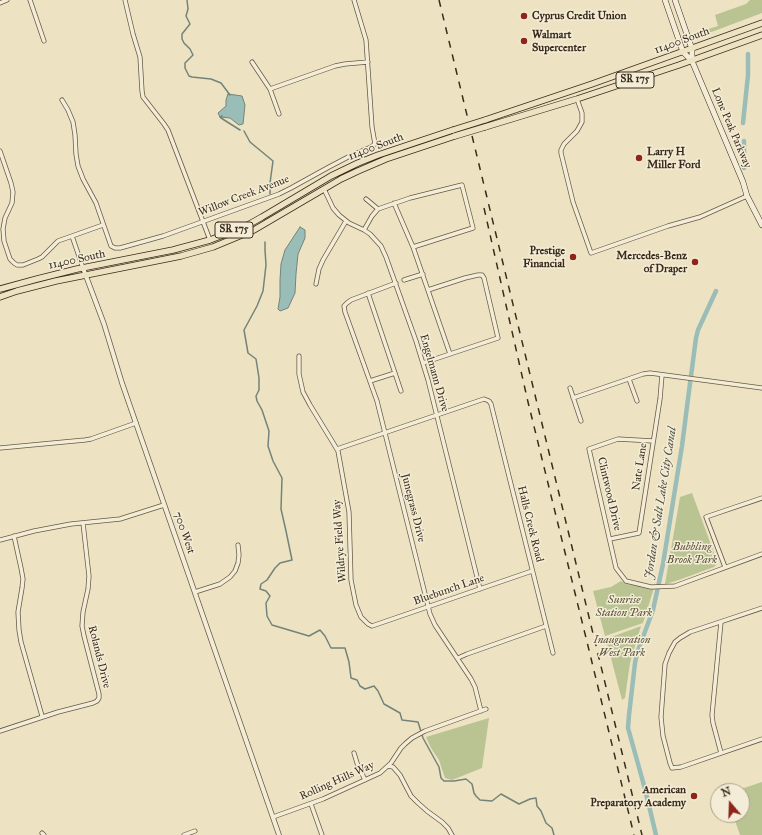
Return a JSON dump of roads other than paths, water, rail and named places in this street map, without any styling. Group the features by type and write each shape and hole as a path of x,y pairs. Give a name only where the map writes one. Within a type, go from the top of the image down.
{"main road":[{"path":"665,0 684,52 692,60"},
{"path":"675,0 692,48 692,60"},
{"name":"11400 South","path":"0,289 37,278 173,250 210,240 251,223 331,176 378,155 592,84 762,23"},
{"name":"11400 South","path":"0,297 56,281 197,252 254,230 341,179 380,161 455,136 577,99 762,35"},
{"name":"Lone Peak Parkway","path":"692,60 748,196 762,225"},
{"path":"324,189 323,186 325,184 350,170 358,163"}],"street":[{"path":"0,3 7,0"},
{"path":"30,0 44,41"},
{"path":"125,0 140,58 143,97 166,127 210,240"},
{"path":"270,89 335,66 368,62 366,40 354,0"},
{"path":"252,62 270,89 279,114"},
{"name":"Willow Creek Avenue","path":"103,225 110,244 113,247 120,248 146,241 279,194 329,167 371,147 375,144 372,128 368,62"},
{"path":"577,99 582,113 582,122 577,131 564,144 561,153 573,202 591,253 668,226 700,217 748,196"},
{"path":"0,151 13,192 12,203 5,218 3,229 4,241 12,262 16,265 42,257 58,241 103,225 96,203 78,166 73,122 62,100"},
{"path":"364,230 378,209 421,195 462,185 473,228 413,247"},
{"name":"Engelmann Drive","path":"324,189 333,208 339,215 346,221 364,230 375,239 384,251 423,363 480,589"},
{"path":"366,199 378,209"},
{"path":"394,204 413,247 450,354"},
{"path":"316,284 319,269 323,260 346,221"},
{"name":"700 West","path":"72,236 279,835"},
{"path":"404,280 423,274"},
{"path":"423,363 498,338 484,278 482,275 465,278 428,290"},
{"path":"396,283 368,293 401,391"},
{"name":"Junegrass Drive","path":"368,293 346,303 344,306 345,312 377,401 428,606 435,624 469,675 473,683 481,711"},
{"path":"299,356 299,374 303,392 337,450 437,415"},
{"path":"370,381 395,373"},
{"path":"573,398 643,374 650,373 762,388"},
{"name":"Nate Lane","path":"610,539 639,532 660,399 662,375"},
{"path":"629,379 637,401"},
{"path":"570,388 581,421"},
{"name":"Halls Creek Road","path":"437,415 484,399 488,400 491,404 553,653"},
{"path":"0,448 92,439 136,423"},
{"name":"Clintwood Drive","path":"653,441 618,438 589,448 616,568 626,581 651,587 675,586 725,567"},
{"name":"Wildrye Field Way","path":"337,450 349,512 351,580 356,605 362,617 372,626"},
{"path":"762,498 706,517 725,567 762,554"},
{"path":"0,540 71,524 120,519 164,505"},
{"name":"Rolands Drive","path":"42,716 93,703 99,696 82,626 89,576 83,523"},
{"path":"0,731 42,716 19,630 18,612 23,579 14,536"},
{"path":"195,592 220,584 230,577 235,571 238,563 238,545"},
{"name":"Bluebunch Lane","path":"372,626 532,571"},
{"path":"762,608 690,632 680,638 672,647 665,664 661,711 661,724 672,768 681,767 762,739"},
{"path":"720,622 712,715 721,753"},
{"path":"458,658 546,626"},
{"name":"Rolling Hills Way","path":"273,817 311,804 380,773 412,738 425,731 486,709"},
{"path":"354,754 365,780"},
{"path":"388,766 393,767 400,775 411,796 418,804 442,822 452,835"},
{"path":"311,804 322,835"},
{"path":"184,835 195,831"}],"water":[{"path":"228,94 242,96 245,105 243,124 239,125 230,118 220,117 218,113 226,106"},
{"path":"300,227 305,230 305,238 298,254 295,293 288,308 280,311 278,309 281,264 285,250"}],"waterway":[{"path":"187,0 188,9 186,16 190,24 182,34 182,39 193,55 185,63 185,68 189,76 211,79 221,83 230,95"},
{"name":"Jordan & Salt Lake City Canal","path":"743,123 748,75 748,54"},
{"path":"222,116 220,117 240,130"},
{"path":"244,131 250,142 273,161 270,194"},
{"name":"Jordan & Salt Lake City Canal","path":"744,141 744,168"},
{"path":"265,242 266,265 263,291 244,330 248,353 256,359 259,378 259,390 256,396 269,431 268,446 273,461 282,478 281,509 292,560 280,563 267,580 261,584 260,589 266,591 270,596 266,603 267,616 272,625 309,636 320,630 331,648 345,648 351,678 357,680 360,686 365,689 374,686 384,704 400,713 402,720 418,722 423,738 439,767 441,778 444,781 466,779 472,784 474,793 480,800 492,801 501,794 519,804 536,798 537,806 546,823 552,828 554,835"},
{"name":"Jordan & Salt Lake City Canal","path":"656,835 628,728 629,715 637,653 653,610 663,564 682,446 696,338 698,330 716,291"}],"railway":[{"path":"439,0 642,835"},
{"path":"484,208 528,402 634,835"}],"place":[{"name":"Cyprus Credit Union","path":"524,16"},
{"name":"Walmart Supercenter","path":"524,41"},
{"name":"Larry H Miller Ford","path":"639,158"},
{"name":"Prestige Financial","path":"573,257"},
{"name":"Mercedes-Benz of Draper","path":"695,262"},
{"name":"American Preparatory Academy","path":"694,796"}],"park label":[{"name":"Bubbling Brook Park","path":"692,553"},
{"name":"Sunrise Station Park","path":"624,606"},
{"name":"Inauguration West Park","path":"622,646"}]}
